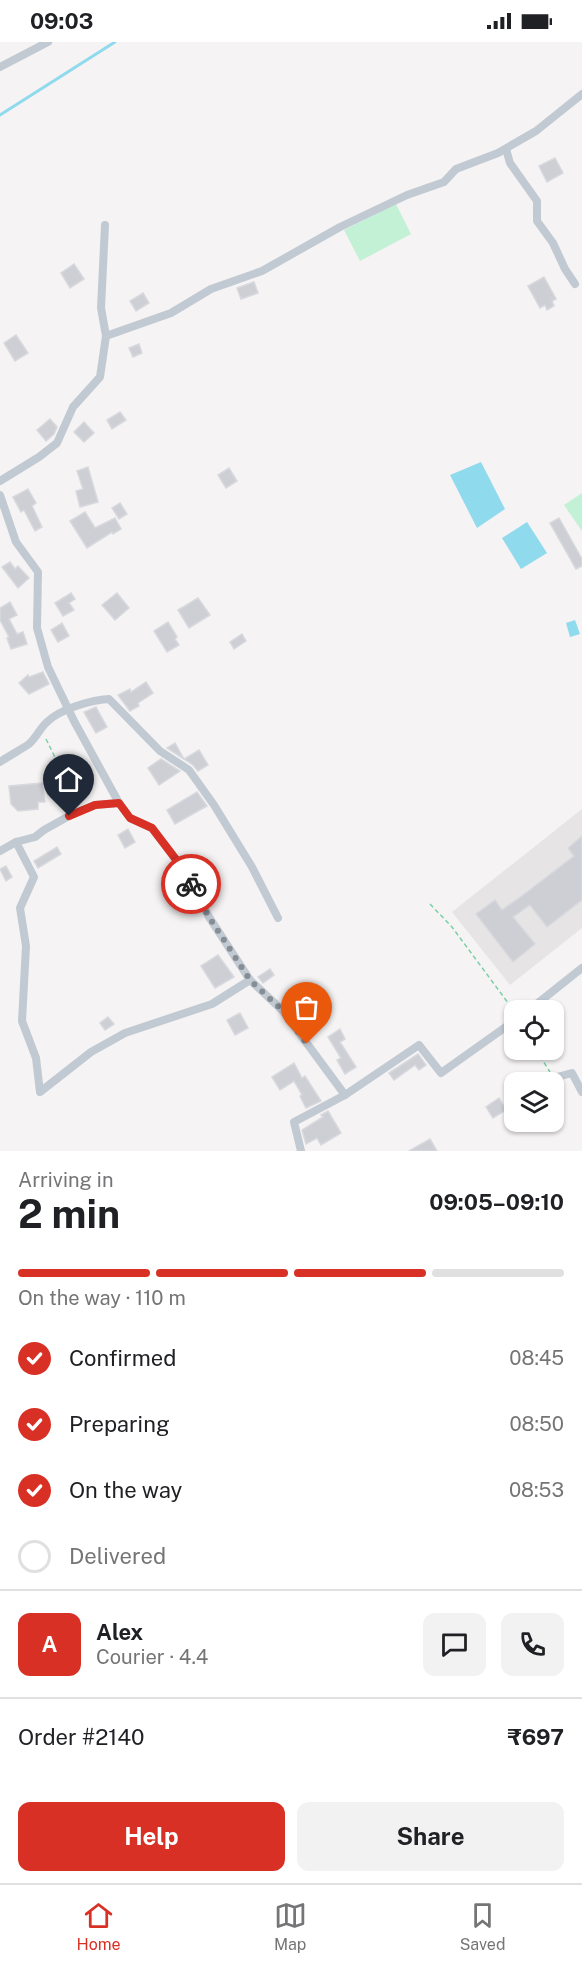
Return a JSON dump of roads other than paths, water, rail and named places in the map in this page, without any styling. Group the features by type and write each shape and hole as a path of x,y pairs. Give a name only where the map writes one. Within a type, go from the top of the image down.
{"street":[{"path":"0,67 48,42"},
{"path":"106,336 171,313 211,289 262,271 340,227 407,195 444,182 456,169 506,149 536,131 582,94"},
{"path":"506,149 510,163 537,201 537,221 553,243 575,284"},
{"path":"0,481 39,457 57,442 73,407 100,378 106,336 101,308 105,225"},
{"path":"0,495 16,542 38,573 37,628 48,667 119,803 130,818 152,828 184,870 209,917 250,980 283,1011 345,1095"},
{"path":"0,762 28,744 41,732 46,723 61,712 96,699 109,699 160,751 189,770 214,805 252,867 278,918"},
{"path":"0,851 16,842 35,837 69,816 95,805 119,803"},
{"path":"16,842 34,877 20,908 26,946 22,1021 36,1058 40,1092 91,1052 125,1033 212,1004 250,980"},
{"path":"542,1000 582,968"},
{"path":"301,1151 294,1122 345,1095 419,1045 441,1073 504,1028"},
{"path":"564,1075 572,1073 582,1092"}],"water":[{"path":"481,462 505,509 477,528 450,475"},
{"path":"527,522 547,553 521,569 502,538"},
{"path":"575,620 580,634 570,637 566,623"}],"waterway":[{"path":"0,115 115,42"}]}
